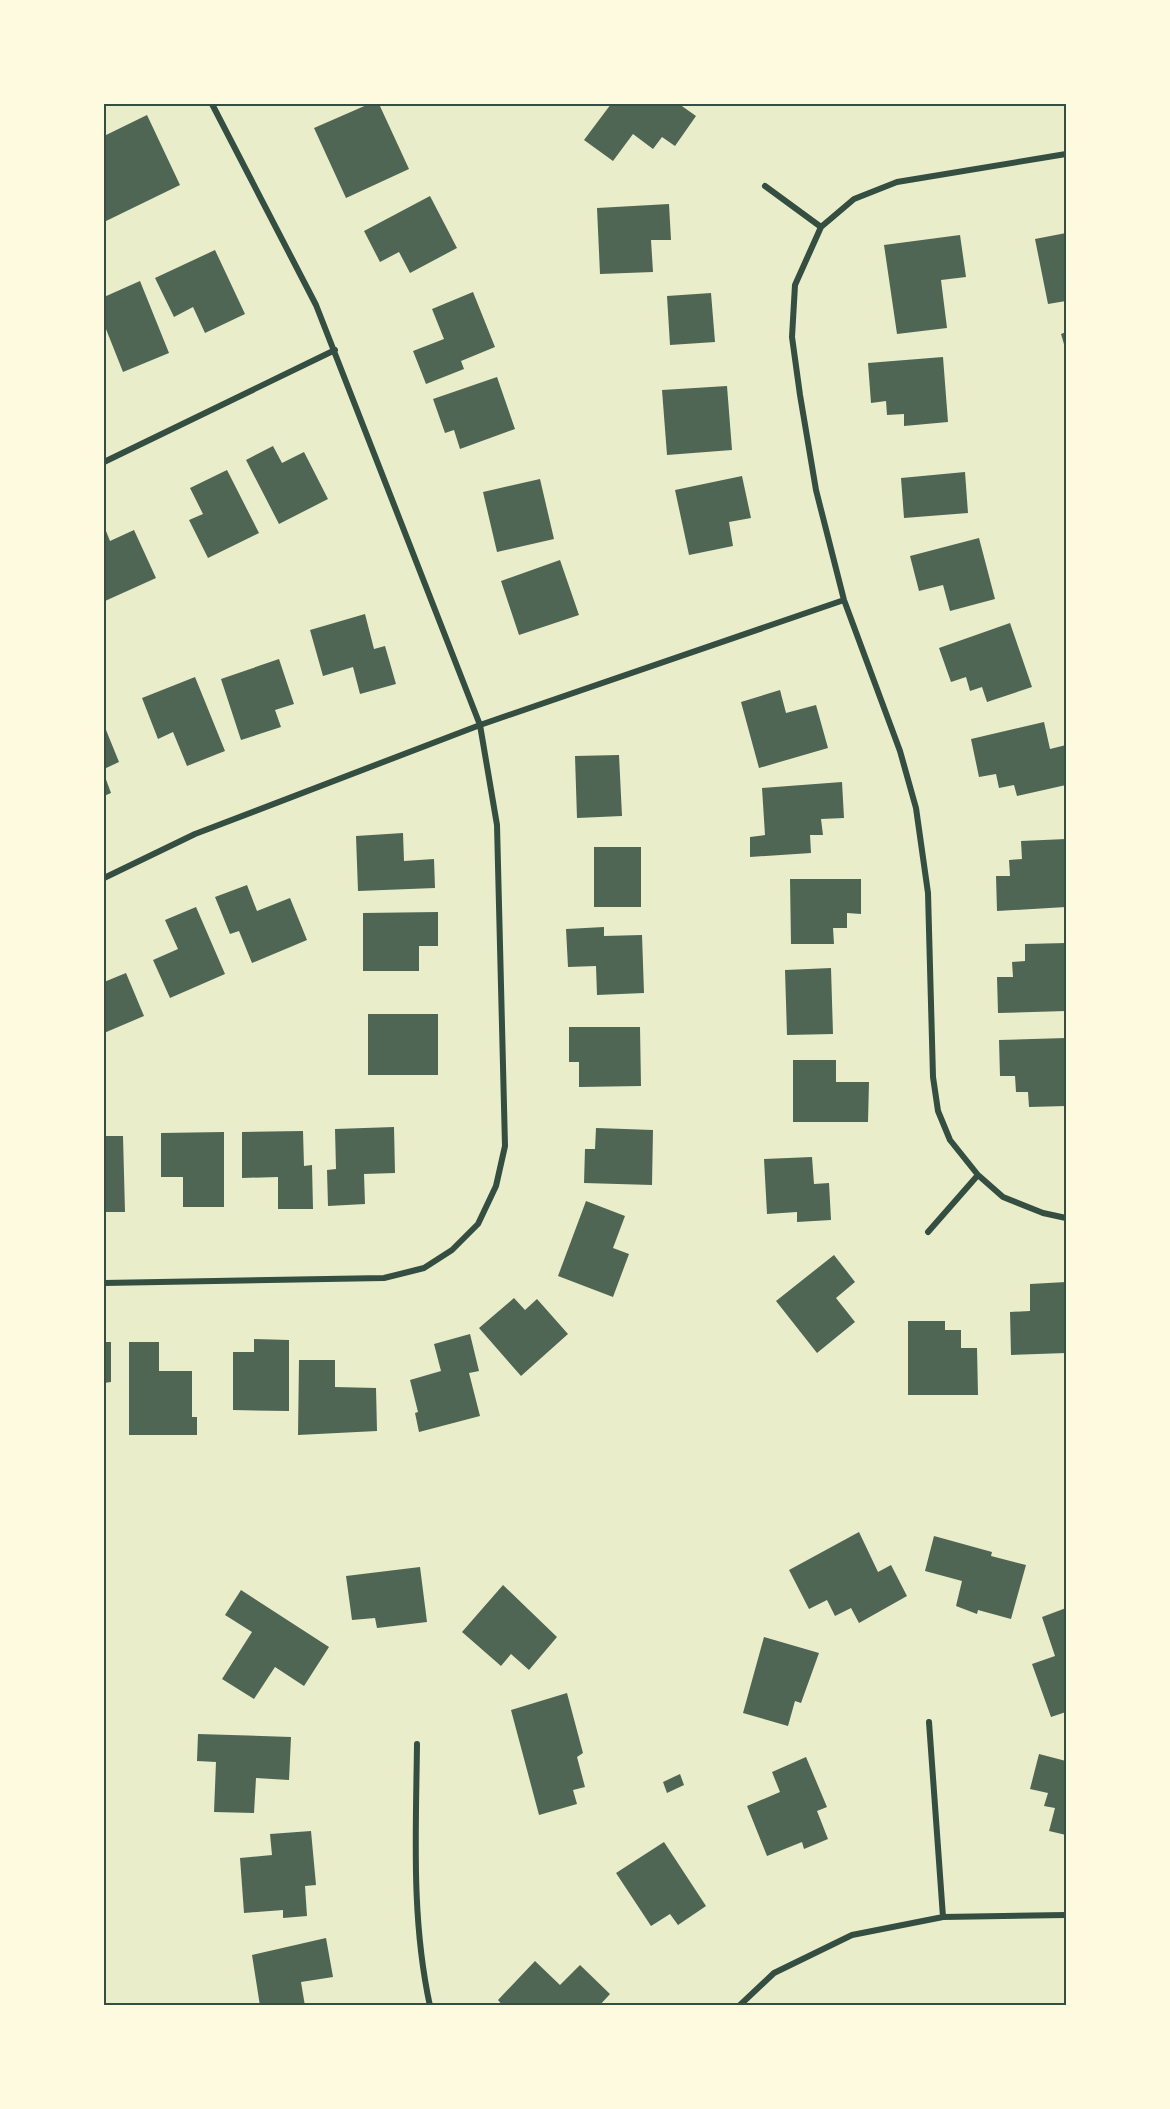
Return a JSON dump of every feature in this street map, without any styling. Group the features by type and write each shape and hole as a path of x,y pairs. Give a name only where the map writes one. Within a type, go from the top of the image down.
{"street":[{"path":"104,1283 384,1278 424,1269 452,1250 478,1224 496,1186 505,1146 497,825 480,725 316,305 212,104"},
{"path":"1066,154 897,182 854,199 821,227 795,285 792,337 816,490 844,600 900,752 916,808 928,892 933,1077 938,1111 950,1140 978,1175 1003,1197 1043,1213 1066,1218"},
{"path":"765,186 821,227"},
{"path":"104,462 335,350"},
{"path":"104,878 195,834 480,725 844,600"},
{"path":"928,1232 978,1175"},
{"path":"929,1722 943,1917"},
{"path":"417,1744 416,1904 424,1982 430,2006"},
{"path":"739,2006 774,1973 852,1935 943,1917 1066,1915"}],"building":[{"path":"369,104 379,104 409,169 346,198 314,128"},
{"path":"611,104 679,104 696,116 675,146 662,137 653,149 633,134 613,161 584,140"},
{"path":"147,115 180,185 104,222 104,136"},
{"path":"430,196 457,248 410,273 399,252 380,262 364,231"},
{"path":"669,204 671,240 651,240 653,272 600,274 597,208"},
{"path":"1066,233 1066,301 1048,304 1035,239"},
{"path":"960,235 966,277 941,280 947,328 897,334 884,245"},
{"path":"215,250 245,314 205,333 193,307 174,317 155,278"},
{"path":"140,281 169,353 123,372 104,324 104,297"},
{"path":"473,292 495,347 461,361 464,369 426,384 413,351 444,339 432,309"},
{"path":"711,293 715,342 670,345 667,296"},
{"path":"1066,332 1066,351 1061,334"},
{"path":"943,357 948,422 904,426 904,414 887,415 886,401 871,403 868,363"},
{"path":"497,377 515,429 460,449 454,430 445,433 433,399"},
{"path":"727,386 732,450 667,455 662,390"},
{"path":"273,446 282,463 304,452 328,499 279,524 246,460"},
{"path":"227,470 259,533 208,558 189,520 203,514 190,488"},
{"path":"965,472 968,513 904,518 901,478"},
{"path":"742,476 751,518 729,522 733,546 689,555 675,490"},
{"path":"540,479 554,539 497,552 483,492"},
{"path":"104,526 110,541 134,530 156,578 105,601"},
{"path":"979,538 995,599 950,611 943,585 919,591 910,556"},
{"path":"560,560 579,615 519,635 501,581"},
{"path":"365,614 374,649 385,646 396,684 360,694 353,667 323,676 310,630"},
{"path":"1010,623 1032,687 987,702 982,687 970,691 966,677 951,682 939,648"},
{"path":"279,659 294,704 275,710 281,727 241,740 221,679"},
{"path":"195,677 225,751 187,766 173,732 158,739 142,698"},
{"path":"780,690 786,713 816,705 828,748 759,768 741,702"},
{"path":"1044,722 1050,749 1066,745 1066,785 1017,796 1014,785 999,788 996,774 979,777 971,739"},
{"path":"104,725 119,762 104,769"},
{"path":"619,755 622,816 577,818 575,756"},
{"path":"104,774 111,793 104,796"},
{"path":"842,782 844,818 821,819 823,835 810,835 811,853 750,857 750,837 765,835 762,788"},
{"path":"403,833 404,861 434,859 435,888 358,891 356,836"},
{"path":"1066,839 1066,907 997,911 996,876 1010,876 1009,860 1022,859 1021,841"},
{"path":"594,847 641,847 641,907 594,907"},
{"path":"790,879 861,879 861,914 847,913 847,928 833,928 834,944 791,944"},
{"path":"247,885 257,911 290,898 307,940 252,963 239,931 230,934 215,897"},
{"path":"196,907 225,974 170,998 153,960 178,949 165,920"},
{"path":"438,912 438,946 419,946 419,971 363,971 363,913"},
{"path":"604,927 604,936 642,935 644,993 597,995 596,966 568,967 566,929"},
{"path":"1066,943 1066,1011 998,1013 997,977 1013,977 1012,962 1025,961 1025,944"},
{"path":"831,968 833,1034 787,1035 785,970"},
{"path":"126,973 144,1016 104,1033 104,982"},
{"path":"368,1014 438,1014 438,1075 368,1075"},
{"path":"569,1027 640,1027 641,1086 579,1087 579,1062 569,1062"},
{"path":"1066,1038 1066,1106 1029,1107 1028,1092 1016,1092 1015,1076 1000,1076 999,1040"},
{"path":"793,1060 836,1060 836,1082 869,1082 868,1122 793,1122"},
{"path":"394,1127 395,1173 364,1174 365,1204 328,1206 327,1170 336,1169 335,1129"},
{"path":"596,1128 653,1130 652,1185 584,1183 585,1149 595,1149"},
{"path":"303,1131 304,1166 312,1165 313,1209 278,1209 278,1177 242,1178 242,1132"},
{"path":"224,1132 224,1207 183,1207 183,1177 161,1177 161,1133"},
{"path":"104,1136 123,1136 125,1212 104,1212"},
{"path":"812,1157 814,1184 829,1183 831,1220 797,1222 797,1212 767,1214 764,1159"},
{"path":"586,1201 625,1216 613,1248 629,1254 613,1297 558,1276"},
{"path":"834,1255 855,1282 836,1298 855,1322 817,1353 776,1301"},
{"path":"1066,1282 1066,1353 1011,1355 1010,1312 1030,1311 1030,1284"},
{"path":"514,1298 525,1310 537,1299 568,1334 521,1376 479,1328"},
{"path":"908,1321 945,1321 945,1330 961,1330 961,1348 977,1348 978,1395 908,1395"},
{"path":"470,1334 479,1371 469,1373 480,1416 419,1432 415,1413 418,1412 410,1380 441,1371 434,1344"},
{"path":"254,1339 289,1340 289,1411 233,1410 233,1352 254,1352"},
{"path":"104,1342 111,1342 111,1382 104,1383"},
{"path":"129,1342 159,1342 159,1371 192,1371 192,1417 197,1417 197,1435 129,1435"},
{"path":"299,1360 335,1360 335,1387 376,1388 377,1431 298,1435"},
{"path":"859,1532 878,1572 891,1565 907,1596 859,1623 851,1608 835,1616 827,1600 809,1609 789,1570"},
{"path":"934,1536 992,1552 991,1556 1026,1565 1011,1619 978,1610 977,1614 956,1606 962,1581 925,1571"},
{"path":"420,1567 427,1622 377,1628 375,1618 352,1620 346,1576"},
{"path":"503,1585 557,1637 529,1670 511,1654 501,1666 462,1632"},
{"path":"241,1590 329,1647 304,1686 275,1667 254,1699 222,1679 252,1632 225,1615"},
{"path":"1066,1608 1066,1712 1051,1717 1032,1664 1055,1656 1042,1617"},
{"path":"764,1637 819,1653 801,1703 795,1701 788,1726 743,1713"},
{"path":"567,1693 583,1753 577,1757 585,1787 573,1790 577,1804 539,1815 511,1710"},
{"path":"198,1734 291,1737 289,1780 256,1778 254,1813 214,1812 216,1762 197,1761"},
{"path":"1039,1754 1066,1761 1066,1835 1049,1831 1055,1808 1044,1806 1048,1793 1030,1789"},
{"path":"806,1757 827,1807 817,1811 828,1839 804,1849 802,1842 767,1856 747,1806 780,1792 772,1772"},
{"path":"680,1774 684,1785 667,1793 663,1782"},
{"path":"311,1831 316,1885 305,1886 307,1916 283,1918 283,1910 244,1913 240,1858 272,1855 270,1834"},
{"path":"664,1842 706,1906 678,1925 670,1914 651,1926 616,1873"},
{"path":"326,1938 333,1977 301,1982 305,2006 260,2006 252,1955"},
{"path":"535,1961 560,1985 580,1965 610,1994 599,2006 503,2006 498,2000"},
{"path":"962,2003 1000,2003 1000,2006 962,2006"}]}
